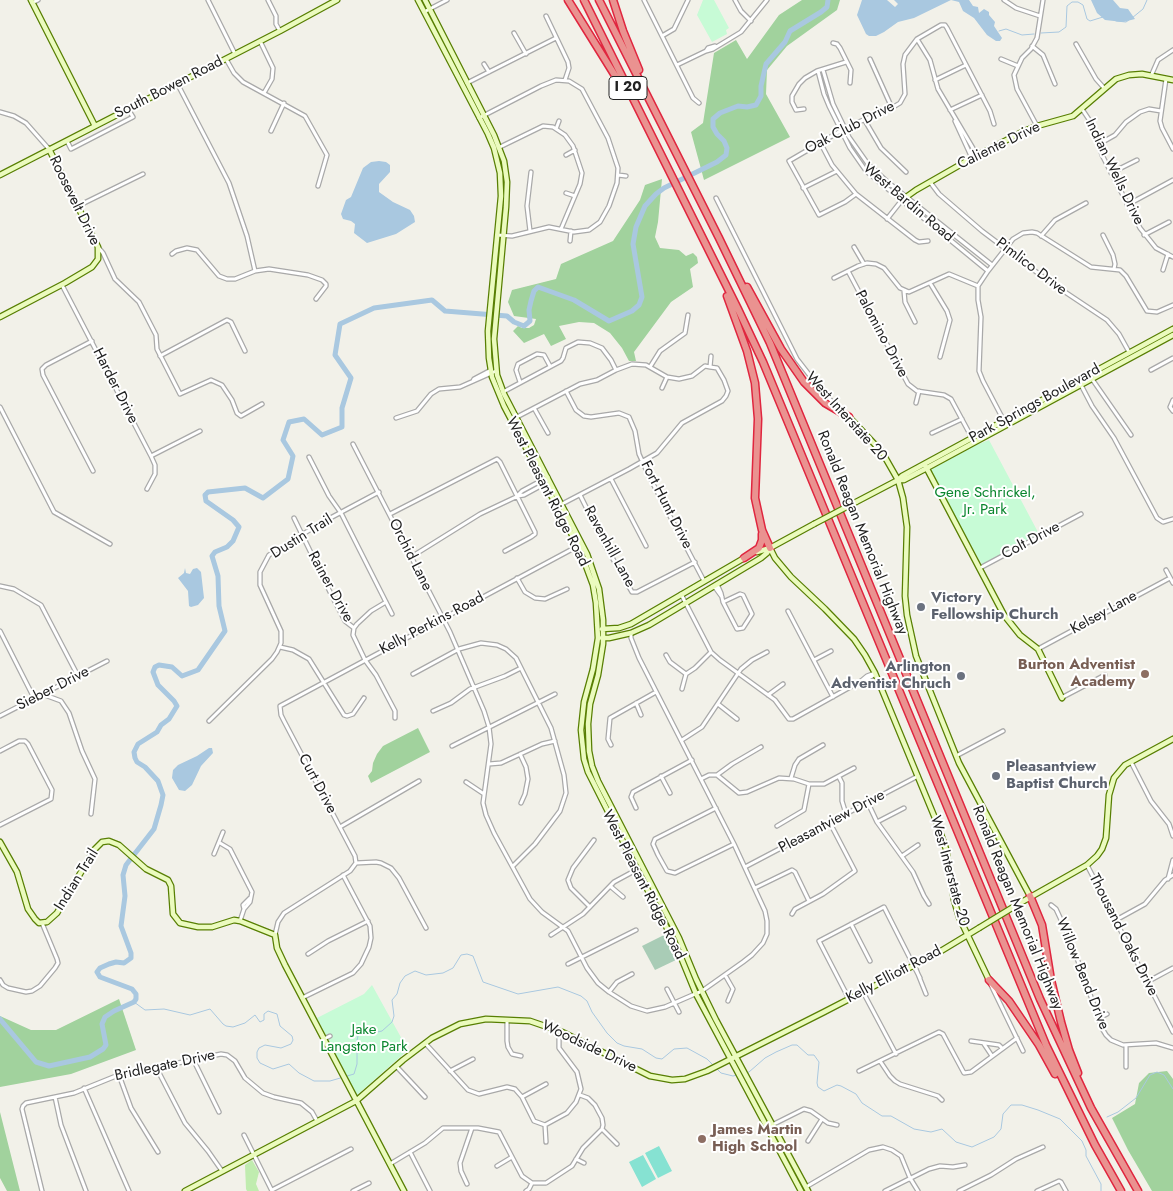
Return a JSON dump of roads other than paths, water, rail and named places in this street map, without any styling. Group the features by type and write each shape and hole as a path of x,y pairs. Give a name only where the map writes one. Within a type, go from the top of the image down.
{"highway":[{"path":"568,0 608,62 662,159"},
{"name":"Ronald Reagan Memorial Highway","path":"584,0 763,362 1039,1030 1095,1145 1121,1191"},
{"name":"Ronald Reagan Memorial Highway","path":"599,0 719,238 779,364 1040,999 1087,1099 1140,1191"},
{"path":"613,0 632,55 670,140"},
{"path":"694,222 733,310 752,370 758,419 755,498 762,530 770,548"},
{"path":"719,238 740,272 781,348 804,382 849,417"},
{"path":"744,558 759,548 762,530"},
{"path":"1030,896 1042,927 1051,980 1069,1050 1119,1157"},
{"path":"989,980 1009,1001 1039,1045 1072,1107 1095,1145"}],"main road":[{"name":"South Bowen Road","path":"0,175 337,0"},
{"name":"West Pleasant Ridge Road","path":"418,0 427,10 468,83 494,148 500,173 501,196 488,348 495,386 549,479 580,545 593,585 601,629"},
{"name":"West Pleasant Ridge Road","path":"425,0 427,10 500,147 504,161 506,182 504,236 494,339 493,371 543,482 594,571 599,589 603,617 601,629 602,649 598,675 590,704 587,736 589,751 598,781 679,938 702,991 802,1191"},
{"path":"32,1 95,126"},
{"name":"Caliente Drive","path":"904,198 974,157 1037,126 1073,116 1116,79 1142,74 1173,80"},
{"name":"Roosevelt Drive","path":"0,316 62,285 92,267 98,259 98,247 49,149"},
{"name":"Park Springs Boulevard","path":"1064,391 1092,379 1129,352 1173,329"},
{"name":"Park Springs Boulevard","path":"601,629 620,627 642,618 744,558 765,548 770,548 1108,367 1173,335"},
{"name":"West Interstate 20","path":"849,417 882,452 898,480 906,513 906,604 912,644 956,756 1030,896"},
{"name":"Park Springs Boulevard","path":"925,466 972,438 1005,423"},
{"path":"925,466 1004,615 1020,635 1038,649 1063,697"},
{"name":"Park Springs Boulevard","path":"601,638 631,633 761,558 770,548"},
{"name":"West Interstate 20","path":"770,548 776,560 791,577 854,639 875,673 942,837 956,908 989,980"},
{"path":"761,558 767,557 776,560"},
{"path":"732,575 744,564 744,558"},
{"path":"603,617 610,626 620,627"},
{"path":"602,649 613,637"},
{"name":"West Pleasant Ridge Road","path":"601,638 582,714 581,730 584,759 593,785 678,950 696,994 730,1060 772,1125 807,1189"},
{"name":"Kelly Elliott Road","path":"736,1057 915,967 1030,896 1086,865 1097,856 1105,844 1109,795 1112,783 1119,771 1130,762 1173,739"},
{"name":"Indian Trail","path":"0,842 16,872 28,909 35,919 42,923 50,920 57,913 94,850 105,841 114,842 119,845 146,869 168,880 171,886 172,914 176,920 193,926 212,927 234,920 240,921"},
{"path":"240,921 275,935 280,955 404,1191"},
{"name":"Woodside Drive","path":"185,1191 356,1101 425,1043 438,1034 460,1024 486,1019 530,1021 562,1032 637,1071 657,1078 672,1080 685,1079 736,1057"}],"street":[{"path":"32,1 38,0"},
{"path":"208,0 235,54"},
{"path":"268,0 276,16 276,24 280,31"},
{"path":"427,10 447,0"},
{"path":"644,0 693,98 699,103"},
{"path":"662,36 674,29 688,0"},
{"path":"735,0 741,11 751,21"},
{"path":"676,65 741,32 767,0"},
{"path":"1004,0 1016,8 1040,16"},
{"path":"1037,126 1017,89 1014,75 1036,38 1043,0"},
{"path":"546,16 568,62 569,68 565,80"},
{"name":"Oak Club Drive","path":"803,188 790,164 790,160 845,128 892,108 904,98 903,64 905,55 917,39 941,25 945,25 966,66"},
{"path":"514,33 526,54"},
{"path":"468,83 556,38"},
{"path":"917,39 930,60 935,80 953,116 968,138 974,157"},
{"path":"260,41 273,68 272,79 264,93"},
{"path":"833,43 837,44 840,48 851,70 850,83"},
{"path":"1076,44 1096,79 1104,88"},
{"path":"1032,46 1043,55 1056,84"},
{"path":"1151,76 1158,60 1173,50"},
{"path":"226,58 234,73 243,82 305,116 327,155 318,186"},
{"path":"870,59 892,108"},
{"path":"1001,59 1018,66"},
{"path":"804,110 794,108 792,102 792,96 799,84 805,78 820,70 846,62"},
{"path":"484,64 489,72"},
{"path":"935,80 966,66 990,111 994,124"},
{"name":"West Bardin Road","path":"820,70 845,128 859,153 868,164 988,271"},
{"name":"West Bardin Road","path":"820,70 824,94 841,131 850,148 866,170 992,265"},
{"path":"1166,79 1161,110 1161,124 1173,150"},
{"path":"482,116 556,80 573,82 582,89 608,138 616,158 618,175 609,206 600,222 589,230 571,231 549,227 530,230 516,235 498,235"},
{"path":"177,83 229,183 248,236 255,271"},
{"path":"950,110 982,95"},
{"path":"271,131 284,103"},
{"path":"67,140 71,149 132,117 128,109"},
{"name":"Indian Wells Drive","path":"1082,109 1092,124 1112,173 1144,235 1156,248 1173,257"},
{"path":"1099,144 1115,134 1126,122 1140,112 1161,110"},
{"path":"0,112 14,116 26,123 49,149"},
{"path":"864,119 881,148 906,172"},
{"path":"556,128 559,121"},
{"path":"500,147 537,128 549,126 556,128 566,135 575,150 582,173 575,196 561,229"},
{"path":"820,142 836,171 856,194 919,242 928,241"},
{"path":"566,155 575,150"},
{"path":"1112,173 1137,160"},
{"path":"836,171 803,188 819,215 845,202 856,194"},
{"path":"530,230 527,206 531,172"},
{"path":"78,206 143,174"},
{"path":"618,175 626,176"},
{"path":"1127,205 1173,180"},
{"name":"Pimlico Drive","path":"930,182 939,194 982,231 1047,280 1108,320 1119,334 1129,352"},
{"path":"566,193 575,196"},
{"name":"West Interstate 20","path":"716,198 797,359 827,401"},
{"name":"Caliente Drive","path":"887,219 904,198"},
{"path":"1041,236 1054,220 1086,203"},
{"path":"1144,235 1169,222"},
{"path":"570,241 571,231"},
{"path":"1005,423 982,381 979,371 981,317 978,286 1013,239 1023,233 1032,232 1091,267 1114,269 1123,272 1147,311 1157,312 1173,304"},
{"path":"1103,236 1115,261 1114,269"},
{"path":"98,247 103,253 115,279 139,302 156,335 157,349 160,356 180,394 211,380 222,385 232,400 237,413 241,416 262,404"},
{"path":"854,247 864,264"},
{"path":"172,254 187,248 197,250 211,268 223,278 236,279 255,271 275,269 308,275 322,280 326,286 316,299"},
{"path":"1163,270 1168,254"},
{"path":"98,259 108,265"},
{"path":"834,278 864,264 876,264 884,268 896,284 904,290 912,291 949,274 978,286"},
{"name":"Palomino Drive","path":"848,271 904,380 919,391 948,397 954,403 972,438"},
{"path":"930,283 947,311 950,320 940,357"},
{"name":"Harder Drive","path":"62,285 155,465 155,474 147,489"},
{"path":"904,290 905,302 914,322"},
{"path":"650,367 660,351 685,332 688,315"},
{"path":"160,356 229,320 244,351"},
{"path":"92,341 46,365 42,369 43,375 93,471"},
{"path":"503,392 563,358 566,348 578,342 598,345 604,350 616,370"},
{"path":"520,382 516,370 518,364 537,354 544,355 550,366"},
{"path":"710,367 711,356"},
{"path":"1151,370 1173,358"},
{"path":"514,419 580,384 600,379 632,364 650,367 667,377 685,378 692,376 706,366 716,368 724,380 728,391 722,401 682,423 661,450 611,479 562,504"},
{"path":"396,418 416,411 431,394 439,389 460,387 473,381 474,378 493,371"},
{"path":"662,388 667,377"},
{"path":"1092,379 1131,435"},
{"path":"1081,385 1092,406 1114,438 1157,518 1163,522 1173,519"},
{"name":"Fort Hunt Drive","path":"566,391 576,410 584,416 591,417 619,413 629,417 643,461 704,581"},
{"name":"Palomino Drive","path":"916,402 919,391"},
{"path":"1173,400 1170,408 1173,411"},
{"path":"0,408 54,512 110,544"},
{"path":"534,408 548,433"},
{"path":"932,433 962,419"},
{"path":"151,456 200,431"},
{"name":"Orchid Lane","path":"353,444 459,649 489,727 491,744 483,803 486,815 535,906 563,927"},
{"path":"309,457 329,496 341,513 392,614"},
{"path":"390,514 497,459 518,496 535,532 531,537 505,551"},
{"path":"411,557 480,514 518,496 522,491 549,479"},
{"path":"611,479 646,546"},
{"name":"Dustin Trail","path":"280,647 281,631 261,590 260,572 269,555 379,492"},
{"name":"Ravenhill Lane","path":"580,495 627,586 633,592 637,592 695,562"},
{"name":"Colt Drive","path":"980,568 1081,514"},
{"name":"Rainer Drive","path":"294,518 345,620 354,628"},
{"name":"Kelly Perkins Road","path":"281,704 580,545"},
{"path":"1166,570 1173,583"},
{"path":"517,578 525,592 535,598 546,599 568,589"},
{"name":"Kelsey Lane","path":"1038,649 1170,578"},
{"path":"715,585 722,597 723,602 737,628 744,628 752,613 743,596 740,594 723,602"},
{"path":"0,586 14,589 41,605 78,676"},
{"path":"681,594 711,652 780,705 791,719 875,673"},
{"path":"386,602 372,611 354,628 354,638 395,711 395,718"},
{"path":"788,611 833,697"},
{"path":"0,631 34,698"},
{"path":"563,927 598,983 631,1006 643,1011 658,1009 702,991 752,956 761,947 767,934 765,911 755,888 682,740 656,692 631,638 631,633"},
{"path":"413,674 459,649 481,643 496,645 508,651 521,668 539,702 551,728 566,786 563,806 535,844 513,866"},
{"path":"209,721 272,659 280,647 305,656 312,663 341,711 347,716 353,714 364,698"},
{"path":"814,660 830,651"},
{"path":"682,689 686,674 711,652"},
{"path":"682,740 699,730 738,672 747,663 767,652"},
{"path":"666,655 670,662 686,674"},
{"name":"Sieber Drive","path":"0,716 107,661"},
{"path":"433,711 451,703 474,687 521,668"},
{"path":"1063,697 1105,675"},
{"path":"768,695 783,684"},
{"path":"611,745 608,739 610,718 656,692"},
{"path":"42,694 61,701 69,712 82,751 95,779 91,814"},
{"path":"452,746 555,694"},
{"path":"636,703 641,715"},
{"name":"Curt Drive","path":"281,704 280,710 284,721 355,856 356,863"},
{"path":"718,704 737,719"},
{"path":"956,756 1003,731"},
{"path":"0,751 19,741 25,741 52,790 51,799 0,825"},
{"path":"489,764 500,763 542,744 554,741"},
{"path":"790,778 796,762 823,745"},
{"path":"701,778 717,775 761,747"},
{"path":"520,754 526,767 528,779 521,803"},
{"path":"636,808 631,798 632,794 692,760"},
{"path":"1130,762 1151,801 1168,824 1173,836"},
{"path":"717,775 739,793 747,792 776,779 790,778 809,784 824,784 854,768"},
{"path":"661,776 670,793"},
{"name":"Pleasantview Drive","path":"745,867 918,776"},
{"path":"839,777 842,784 842,801 846,814"},
{"path":"340,827 419,781"},
{"path":"466,782 484,794"},
{"path":"777,826 804,810 809,784"},
{"path":"868,803 877,822 913,872 929,904"},
{"path":"716,808 654,840 653,844 667,871 671,873 675,873 734,844"},
{"path":"877,822 904,808"},
{"path":"792,914 795,909 855,871 830,823"},
{"path":"214,854 223,832"},
{"path":"590,907 571,888 568,880 573,868 594,840"},
{"path":"220,843 230,849 251,889 251,897 243,904 244,909 240,921"},
{"path":"902,856 918,845"},
{"path":"1168,878 1173,860"},
{"path":"275,935 278,922 284,913 343,875 353,868 356,863 381,863 393,871 399,878 426,928"},
{"name":"Thousand Oaks Drive","path":"1086,865 1147,982 1172,1024 1173,1032"},
{"path":"552,935 583,914 620,878 642,867"},
{"path":"755,888 792,870 809,901"},
{"path":"302,998 350,975 359,968 370,942 371,932 368,921 343,875"},
{"path":"1116,920 1144,904 1173,875"},
{"path":"610,886 623,897"},
{"name":"Willow Bend Drive","path":"1051,905 1056,909 1070,939 1103,1030 1112,1040 1126,1045"},
{"path":"849,999 819,941 884,907 915,967 926,994"},
{"path":"308,954 328,941 368,921"},
{"path":"0,980 8,988 26,992 32,991 41,984 58,964 42,923"},
{"path":"851,924 870,961"},
{"path":"568,964 636,930"},
{"path":"1147,982 1173,968"},
{"path":"609,992 617,982 632,974"},
{"path":"725,975 733,989 728,1001"},
{"name":"West Interstate 20","path":"989,980 1024,1051"},
{"path":"667,989 680,1012"},
{"path":"863,992 896,1054"},
{"path":"1098,1018 1108,1014"},
{"path":"507,1020 508,1047 512,1054 521,1056"},
{"path":"425,1043 468,1090 473,1093 485,1093 507,1087 515,1089 522,1097 534,1121 545,1125 567,1113 580,1095 581,1084 577,1072 559,1048 559,1038 562,1032"},
{"path":"859,1071 939,1032 943,1034 964,1073 971,1072 1017,1038"},
{"path":"324,1039 330,1036"},
{"path":"971,1042 999,1045 1002,1048"},
{"path":"1126,1066 1126,1045 1156,1043 1172,1048 1173,1042"},
{"path":"984,1043 992,1056"},
{"name":"Bridlegate Drive","path":"42,1191 22,1107 26,1104 84,1088 119,1075 193,1058 216,1054 227,1055 235,1061 245,1078 256,1088 274,1097 301,1103 312,1112 317,1121"},
{"path":"193,1058 219,1112"},
{"path":"450,1072 473,1059"},
{"path":"880,1061 895,1081 938,1096 942,1100"},
{"path":"396,1066 425,1097"},
{"path":"156,1067 185,1124 222,1171"},
{"path":"119,1075 131,1108 158,1152"},
{"path":"522,1097 546,1084"},
{"path":"84,1088 129,1191"},
{"path":"390,1164 425,1143 443,1128 472,1128 499,1132 522,1176 532,1183 546,1183 572,1166 583,1148 602,1129 602,1118 595,1105 588,1098 580,1095"},
{"path":"55,1097 61,1125 86,1191"},
{"path":"772,1125 804,1109 811,1111 828,1123 837,1125"},
{"path":"808,1141 822,1119"},
{"path":"545,1125 546,1142"},
{"path":"467,1184 461,1171 460,1163 472,1128"},
{"path":"602,1129 617,1144"},
{"path":"244,1135 272,1190 351,1149"},
{"path":"807,1189 862,1153 875,1147 887,1148 899,1154 918,1191"},
{"path":"959,1191 980,1181 1016,1159 1043,1148"},
{"path":"410,1152 430,1191"},
{"path":"497,1166 512,1157"},
{"path":"576,1160 584,1162"},
{"path":"884,1191 929,1169 940,1166 953,1167 965,1165"},
{"path":"1037,1191 1059,1181 1066,1191"},
{"path":"354,1191 369,1182"},
{"path":"526,1191 529,1190 532,1183"}],"waterway":[{"path":"0,1019 36,1062 49,1066 90,1057 103,1049 106,1045 102,1024 105,1017 134,1002 136,999 136,994 132,989 100,977 97,972 100,968 109,964 116,962 124,963 131,958 121,926 125,896 123,875 126,865 154,829 163,795 158,781 145,767 137,762 134,752 138,744 157,732 161,725 169,719 177,706 158,685 153,672 155,667 159,665 172,667 182,676 198,670 225,631 219,606 218,576 212,556 215,552 227,547 233,541 239,527 233,520 206,501 205,495 208,492 245,488 263,498 288,479 293,456 283,440 289,422 304,419 322,435 342,427 342,408 351,378 335,355 340,324 374,308 432,300 445,311 507,316 514,322 524,326 530,321 529,310 531,301 534,291 538,287 574,300 609,321 632,311 639,305 642,297 633,244 636,227 645,206 664,188 717,162 726,155 727,148 713,127 713,119 720,113 738,106 756,105 761,96 761,86 766,64 785,42 790,31 821,12 827,7 828,0"},
{"path":"1132,18 1143,9 1147,0"},
{"path":"1041,33 1059,32 1066,27 1067,6 1072,2 1078,2 1083,5 1087,19 1090,21 1103,17"},
{"path":"1116,21 1126,22 1129,20"},
{"path":"999,31 1006,29 1022,35 1034,34"},
{"path":"134,1002 145,1010 164,1009 190,1015 210,1009 223,1024 233,1027 245,1023 255,1015 260,1022 264,1020 264,1014 268,1011 277,1014 280,1026 292,1036 293,1040 291,1044 281,1048 265,1045 259,1048 257,1058 260,1063 273,1069 289,1064 299,1073 314,1081 330,1081 354,1074 357,1064 357,1040 362,1032 368,1034 382,1031 392,1022 394,1016 392,1000 397,994 400,983 405,976 415,971 426,975 443,973 453,968 461,955 467,954 473,956 483,982 518,994 558,987 581,996 587,1001 592,1012 607,1033 617,1043 642,1049 656,1058 662,1059 674,1049 687,1048 707,1059 713,1065"},
{"path":"746,1073 765,1058 792,1045 797,1045 808,1055 814,1055 819,1062 817,1083 818,1087 824,1091 837,1085 841,1086 856,1094 862,1103 882,1116 891,1116 914,1129 931,1132 942,1129 956,1142 972,1147 994,1137 1001,1129 1003,1114 1011,1105 1022,1105 1038,1110 1060,1119 1082,1141 1086,1150 1086,1156 1101,1184 1101,1191"},
{"path":"716,1068 721,1073 737,1075"},
{"path":"1107,1117 1118,1112 1136,1098 1150,1075 1157,1072 1164,1075 1173,1089"}],"place":[{"name":"Victory Fellowship Church","path":"921,607"},
{"name":"Burton Adventist Academy","path":"1145,674"},
{"name":"Arlington Adventist Chruch","path":"961,676"},
{"name":"Pleasantview Baptist Church","path":"996,776"},
{"name":"James Martin High School","path":"702,1139"}],"park label":[{"name":"Gene Schrickel, Jr. Park","path":"985,502"},
{"name":"Jake Langston Park","path":"364,1038"}]}
